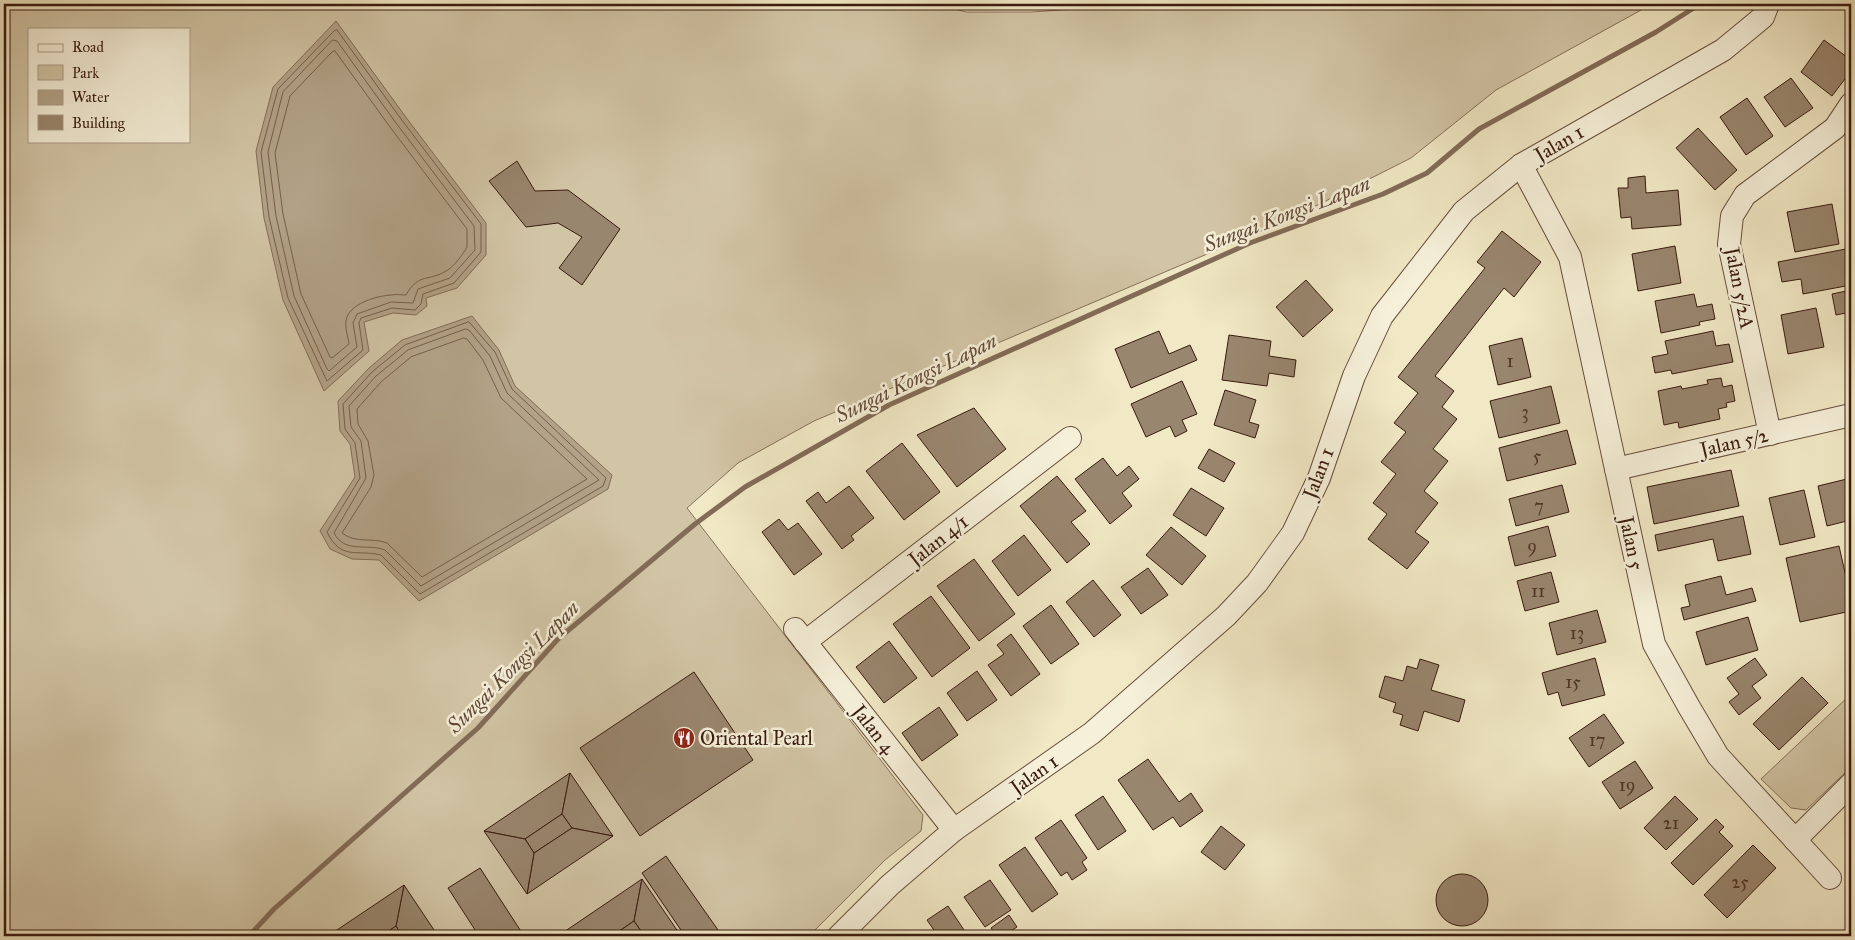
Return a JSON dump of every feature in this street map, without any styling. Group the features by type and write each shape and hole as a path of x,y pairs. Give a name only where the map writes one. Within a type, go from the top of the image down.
{"street":[{"name":"Jalan 1","path":"839,936 890,885 954,830 1092,733 1226,616 1257,583 1293,533 1319,478 1354,376 1382,316 1464,211 1521,165 1723,50 1763,17 1768,4"},
{"name":"Jalan 5/2A","path":"1770,434 1729,244 1732,216 1745,195 1835,128 1851,104"},
{"name":"Jalan 5","path":"1521,165 1570,257 1654,644 1718,756 1830,878"},
{"name":"Jalan 5/2","path":"1616,469 1851,415"},
{"name":"Jalan 4/1","path":"800,635 1070,438"},
{"name":"Jalan 4","path":"800,635 954,830"},
{"path":"1795,840 1851,784"}],"green space":[{"path":"4,4 935,4 966,12 1031,12 1149,4 1652,4 1496,90 1411,158 1292,218 814,421 738,463 687,508 923,815 921,831 885,860 809,936 4,936"},
{"path":"1851,694 1851,767 1806,810 1791,808 1761,779"}],"water":[{"path":"336,21 486,223 486,255 457,288 426,298 427,306 416,315 393,313 364,322 369,351 324,391 283,300 264,218 256,151 273,87"},
{"path":"472,316 499,350 515,386 612,475 608,489 419,601 379,560 352,559 330,549 320,531 355,477 350,444 340,431 338,401 369,368 402,340"}],"building":[{"path":"1824,40 1851,60 1851,71 1832,96 1801,72"},
{"path":"1791,78 1813,108 1785,127 1764,97"},
{"path":"1747,98 1773,136 1746,155 1720,117"},
{"path":"1698,128 1737,170 1715,190 1676,148"},
{"path":"517,161 535,191 568,190 620,229 582,285 559,268 582,237 558,223 526,227 489,181"},
{"path":"1645,176 1646,193 1678,190 1681,225 1632,229 1631,217 1621,218 1618,188 1628,188 1628,178"},
{"path":"1832,204 1839,244 1795,252 1787,212"},
{"path":"1502,231 1541,262 1514,297 1504,288 1435,376 1454,391 1442,407 1457,419 1433,449 1448,461 1424,491 1438,503 1415,532 1429,542 1407,569 1368,539 1387,514 1373,503 1396,474 1381,462 1406,432 1394,423 1418,393 1398,377 1485,268 1477,262"},
{"path":"1675,246 1681,283 1638,291 1632,254"},
{"path":"1851,248 1851,285 1803,294 1801,279 1782,282 1778,262"},
{"path":"1306,280 1333,310 1303,337 1276,307"},
{"path":"1851,290 1851,312 1836,315 1832,294"},
{"path":"1694,294 1697,307 1712,304 1715,319 1699,322 1700,325 1661,333 1655,301"},
{"path":"1816,308 1824,347 1788,354 1781,315"},
{"path":"1159,331 1169,354 1190,345 1197,360 1131,388 1115,349"},
{"path":"1713,331 1716,346 1729,344 1733,362 1672,374 1671,370 1655,373 1652,357 1668,354 1665,341"},
{"path":"1229,335 1271,341 1269,356 1296,360 1294,377 1269,373 1267,386 1222,380"},
{"path":"1522,338 1531,377 1498,385 1489,346"},
{"path":"1721,378 1723,387 1732,385 1735,401 1726,403 1727,407 1718,409 1720,419 1679,428 1678,422 1664,425 1658,391 1681,386 1682,389 1708,384 1707,380"},
{"path":"1182,381 1197,414 1182,420 1187,431 1175,437 1170,426 1146,437 1131,404"},
{"path":"1551,386 1560,423 1499,438 1490,401"},
{"path":"1225,390 1256,400 1249,422 1259,425 1255,438 1214,425"},
{"path":"974,408 1006,449 957,487 917,435"},
{"path":"1567,430 1576,464 1507,481 1499,448"},
{"path":"902,443 940,492 904,520 866,471"},
{"path":"1209,449 1235,463 1224,482 1198,468"},
{"path":"1103,458 1117,476 1129,466 1139,479 1122,493 1132,506 1110,524 1075,479"},
{"path":"1731,470 1739,506 1654,524 1647,487"},
{"path":"1057,476 1086,511 1071,522 1090,544 1067,563 1020,506"},
{"path":"1851,478 1851,520 1827,526 1818,486"},
{"path":"1562,485 1569,512 1516,526 1509,499"},
{"path":"849,486 874,518 851,536 854,540 842,549 806,501 818,492 826,503"},
{"path":"1191,488 1224,508 1206,536 1173,515"},
{"path":"1804,490 1815,537 1780,545 1769,498"},
{"path":"1743,516 1751,554 1718,561 1713,539 1658,551 1655,535"},
{"path":"779,519 788,530 798,523 822,554 794,575 762,532"},
{"path":"1548,526 1556,556 1515,566 1508,537"},
{"path":"1171,527 1206,556 1182,585 1146,555"},
{"path":"1024,535 1051,570 1018,596 992,561"},
{"path":"1839,546 1851,599 1851,611 1800,622 1786,558"},
{"path":"974,559 1015,614 979,641 937,586"},
{"path":"1148,568 1168,595 1141,614 1121,587"},
{"path":"1551,572 1559,602 1525,611 1517,581"},
{"path":"1721,576 1726,595 1752,588 1756,601 1684,620 1681,608 1690,606 1685,585"},
{"path":"1093,580 1121,615 1094,637 1066,602"},
{"path":"931,596 970,648 932,677 893,624"},
{"path":"1051,605 1079,644 1051,664 1023,626"},
{"path":"1597,610 1606,642 1557,655 1549,623"},
{"path":"1748,617 1758,650 1706,665 1696,632"},
{"path":"1011,634 1040,674 1011,696 988,665 1004,654 997,645"},
{"path":"889,641 917,678 884,703 856,667"},
{"path":"1595,658 1605,695 1562,706 1558,692 1548,695 1542,673"},
{"path":"1755,658 1767,675 1752,686 1761,698 1739,715 1729,702 1739,694 1727,678"},
{"path":"1420,659 1439,665 1431,690 1465,700 1459,722 1424,711 1418,731 1400,725 1403,715 1393,712 1396,703 1379,697 1385,676 1403,681 1407,666 1417,669"},
{"path":"977,671 997,700 967,721 947,693"},
{"path":"694,672 753,760 640,836 580,748"},
{"path":"1802,677 1828,703 1779,750 1753,724"},
{"path":"939,707 958,735 922,761 902,733"},
{"path":"1604,714 1624,743 1589,767 1569,738"},
{"path":"1148,759 1179,802 1191,793 1203,811 1180,827 1173,817 1153,830 1118,780"},
{"path":"1635,761 1653,788 1620,809 1602,782"},
{"path":"570,773 562,814 525,839 484,831"},
{"path":"570,773 613,836 572,828 562,814"},
{"path":"1103,796 1126,831 1098,850 1075,815"},
{"path":"1675,796 1698,819 1666,850 1644,828"},
{"path":"562,814 572,828 534,853 525,839"},
{"path":"1716,819 1724,827 1719,832 1733,846 1693,885 1671,863"},
{"path":"1061,820 1087,858 1082,862 1087,870 1072,880 1067,872 1061,876 1035,838"},
{"path":"1221,826 1245,845 1225,870 1201,852"},
{"path":"572,828 613,836 527,894 534,853"},
{"path":"484,831 525,839 534,853 527,894"},
{"path":"1753,845 1776,868 1727,918 1704,895"},
{"path":"1025,847 1058,894 1032,912 999,865"},
{"path":"666,856 718,930 709,936 685,936 642,873"},
{"path":"480,868 524,936 479,936 448,888"},
{"path":"1457,874 1467,874 1476,878 1484,886 1488,900 1484,914 1476,922 1467,926 1457,926 1448,922 1440,914 1436,905 1436,895 1440,886 1448,878"},
{"path":"642,879 634,921 612,936 558,936"},
{"path":"642,879 681,936 643,934 634,921"},
{"path":"990,880 1011,910 985,927 964,897"},
{"path":"404,885 438,936 402,936 396,926"},
{"path":"404,885 396,926 381,936 328,936"},
{"path":"948,906 968,936 938,936 927,920"},
{"path":"1009,915 1017,927 1003,936 996,936 991,928"},
{"path":"634,921 643,934 641,936 612,936"},
{"path":"396,926 402,936 381,936"}],"waterway":[{"name":"Sungai Kongsi Lapan","path":"249,936 274,909 478,728 558,639 695,524 745,487 889,405 1250,243 1383,194 1427,173 1479,129 1656,32 1700,4"}],"place":[{"name":"Oriental Pearl","path":"684,738"}]}
